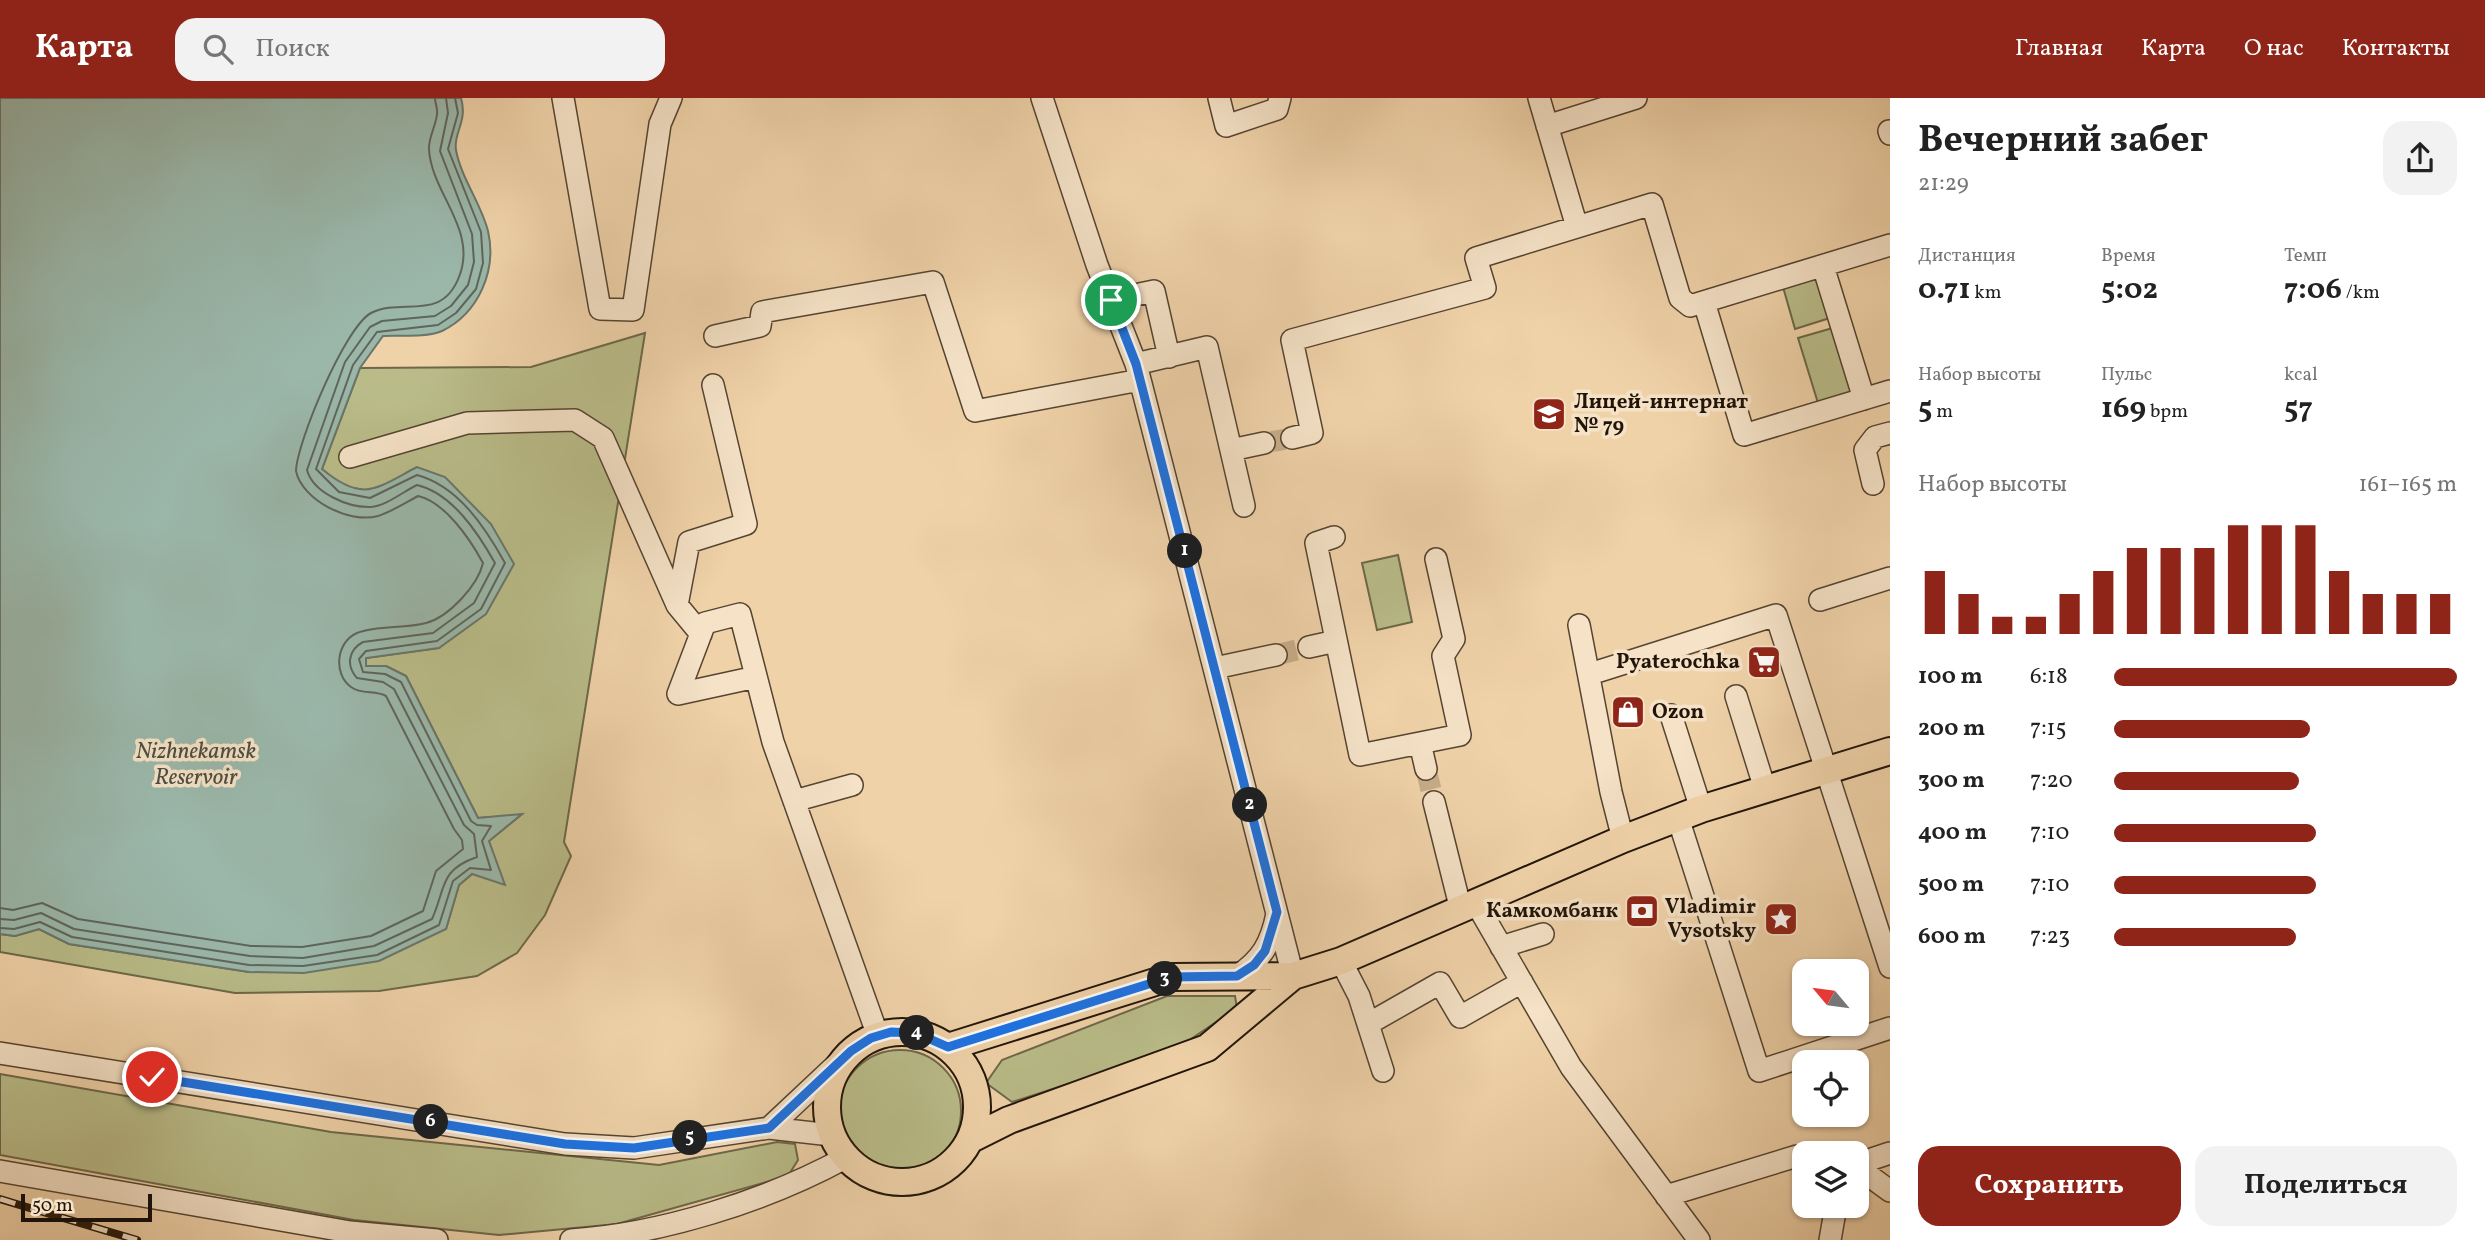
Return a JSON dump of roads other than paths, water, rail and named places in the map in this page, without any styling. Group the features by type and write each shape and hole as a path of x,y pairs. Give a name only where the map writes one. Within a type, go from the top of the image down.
{"main road":[{"path":"948,1047 1171,977 1293,976 1342,961 1689,813 1890,751"},
{"path":"973,1138 978,1103 974,1083 964,1064 948,1047 916,1033 891,1032 851,1051 835,1072 827,1094 826,1114 831,1135 845,1158 878,1179 902,1183 922,1181 943,1171 956,1160 973,1138 1009,1119 1207,1048 1293,976"}],"street":[{"path":"563,98 600,309 633,310 660,124 671,98"},
{"path":"1042,98 1086,234 1138,372 1293,976"},
{"path":"1219,98 1226,126 1277,109 1280,98"},
{"path":"1539,98 1577,227"},
{"path":"1547,126 1636,98"},
{"path":"1292,438 1312,433 1292,340 1485,288 1476,258 1652,204 1680,298 1690,306 1890,245"},
{"path":"1823,266 1864,399"},
{"path":"715,336 760,326 762,312 933,282 975,411 1138,372 1168,357 1207,347 1244,506"},
{"path":"1111,300 1154,291 1168,357"},
{"path":"1704,302 1744,435 1890,391"},
{"path":"677,605 689,542 746,524 713,385"},
{"path":"350,457 467,423 575,420 603,438 677,605 701,634"},
{"path":"1873,484 1864,450 1875,437 1890,433"},
{"path":"1231,450 1264,443"},
{"path":"1334,537 1316,543 1360,755 1460,735 1443,656 1454,639 1436,559"},
{"path":"1820,600 1890,578"},
{"path":"756,677 678,694 705,623 740,614 773,742 878,1036"},
{"path":"1590,674 1776,615 1890,967"},
{"path":"1579,625 1611,792 1623,839"},
{"path":"1309,647 1336,641"},
{"path":"1216,668 1276,655"},
{"path":"1736,696 1765,789"},
{"path":"1671,715 1689,813 1759,1071 1890,1028"},
{"path":"1420,743 1426,769"},
{"path":"794,801 852,785"},
{"path":"1434,802 1469,906 1501,947 1571,1067 1699,1240"},
{"path":"1237,976 1254,965 1265,951 1277,912"},
{"path":"1501,947 1543,934"},
{"path":"1342,961 1359,996 1383,1071"},
{"path":"1368,1024 1440,983 1460,1017 1522,982"},
{"path":"769,1128 851,1051"},
{"path":"0,1053 565,1144 634,1148 769,1128 831,1135"},
{"path":"1869,1161 1890,1153"},
{"path":"571,1240 610,1237 710,1212 801,1182 845,1158"},
{"path":"1666,1196 1792,1158"},
{"path":"0,1171 350,1232 437,1240"},
{"path":"1869,1174 1890,1191"},
{"path":"1830,1240 1834,1218"}],"water":[{"name":"Nizhnekamsk Reservoir","path":"0,98 461,98 463,114 456,150 462,171 485,221 490,246 490,261 482,289 466,313 442,331 421,335 383,336 360,368 322,469 336,480 359,489 379,486 417,467 445,477 491,524 514,564 486,614 439,648 366,658 366,666 386,666 406,676 478,818 522,814 489,841 505,885 472,874 459,885 446,929 379,961 304,973 249,972 69,944 39,929 15,936 0,934"}],"tunnel":[{"path":"1264,443 1292,438"},
{"path":"1276,655 1309,647"},
{"path":"1426,769 1434,802"}],"railway":[{"path":"0,1199 137,1240"}],"place":[{"name":"Лицей-интернат № 79","path":"1549,414"},
{"name":"Pyaterochka","path":"1764,662"},
{"name":"Ozon","path":"1628,712"},
{"name":"Камкомбанк","path":"1642,911"},
{"name":"Vladimir Vysotsky","path":"1781,919"}]}
